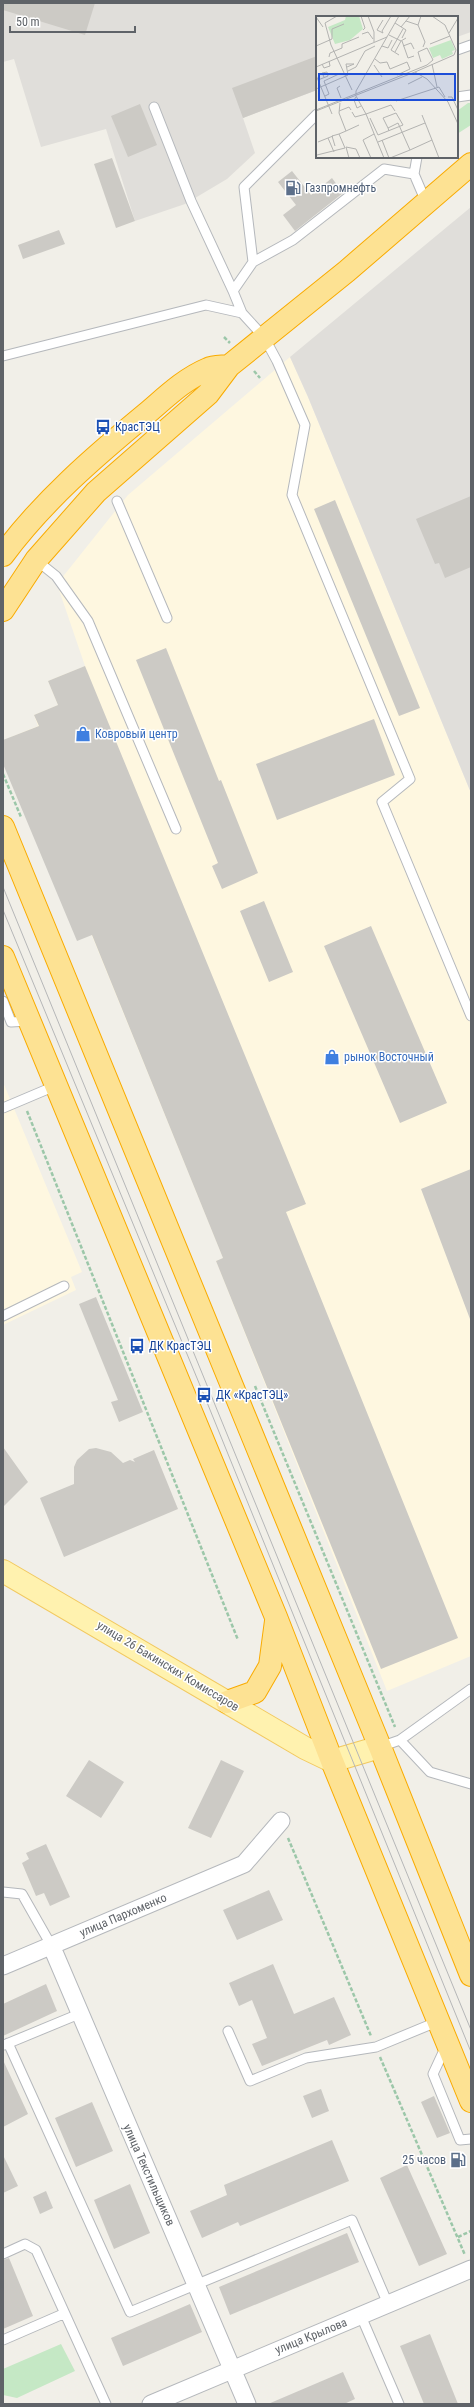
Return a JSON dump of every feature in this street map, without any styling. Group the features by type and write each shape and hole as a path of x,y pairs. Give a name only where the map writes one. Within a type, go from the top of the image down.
{"highway":[{"path":"3,610 36,560 96,492 208,394 229,366 347,271 471,164"},
{"path":"3,556 18,535 59,490 114,441 184,383 209,368 229,366"},
{"path":"3,827 390,1743 471,1975"},
{"path":"3,958 276,1617 332,1761 471,2101"},
{"path":"227,1702 255,1692 270,1666 276,1617"}],"main road":[{"name":"улица 26 Бакинских Комиссаров","path":"3,1571 227,1702 332,1761"},
{"path":"332,1761 390,1743"}],"street":[{"name":"улица Пархоменко","path":"3,1966 244,1864 281,1821"},
{"name":"улица Текстильщиков","path":"51,1945 78,2014 247,2404"},
{"name":"улица Крылова","path":"151,2404 471,2270"}],"lane":[{"path":"458,50 471,45"},
{"path":"458,97 471,95"},
{"path":"154,107 191,201 242,313 264,337 277,360 305,425 292,495 410,779 382,802 471,1016"},
{"path":"253,262 244,187 316,115"},
{"path":"417,158 414,174 426,202"},
{"path":"233,291 253,262 293,240 384,169 414,174"},
{"path":"3,356 206,305 242,313"},
{"path":"117,501 167,618"},
{"path":"36,560 56,576 88,621 176,829"},
{"path":"3,1001 11,1022 30,1021"},
{"path":"3,1108 55,1086"},
{"path":"3,1316 64,1286"},
{"path":"471,1689 390,1743 430,1772 471,1784"},
{"path":"3,1892 22,1894 51,1945"},
{"path":"78,2014 6,2044 130,2312 352,2220 388,2304"},
{"path":"228,2031 250,2081 306,2058 376,2047 439,2021"},
{"path":"448,2042 433,2074 460,2140 471,2139"},
{"path":"3,2254 25,2244 36,2250 106,2404"},
{"path":"3,2340 64,2314"},
{"path":"361,2316 399,2404"}],"path":[{"path":"22,1099 238,1640"},
{"path":"458,2237 471,2232"}],"shaded area":[{"path":"3,3 471,3 471,32 458,37 458,16 316,16 316,90 243,118 255,153 227,179 185,204 135,221 106,129 41,147 14,59 3,62"},
{"path":"471,207 471,793 308,397 290,357"},
{"name":"рынок Восточный","path":"290,357 308,397 471,793 471,1656 387,1691 216,1261 223,1258 11,737 38,726 34,715 58,705 48,681 85,666 57,584 128,495"},
{"path":"3,1082 82,1272 71,1277 76,1290 3,1325"}],"green space":[{"path":"468,103 471,103 471,125 458,133 458,110"},
{"path":"61,2344 75,2371 17,2398 3,2395 3,2369"}],"building":[{"path":"3,3 95,3 85,35 3,10"},
{"path":"316,56 316,90 243,118 232,88"},
{"path":"140,104 157,145 128,157 111,116"},
{"path":"112,158 135,221 116,228 94,164"},
{"path":"292,171 311,195 332,178 343,193 295,231 283,215 296,205 278,182"},
{"path":"59,230 65,244 23,259 18,245"},
{"path":"471,496 471,567 445,578 439,563 435,564 416,519"},
{"path":"335,500 420,708 399,716 314,509"},
{"path":"166,648 219,781 221,780 258,873 222,889 212,866 218,863 136,660"},
{"path":"85,666 306,1204 286,1212 458,1638 381,1669 216,1261 223,1258 92,935 77,941 3,764 3,740 39,726 34,715 58,705 48,681"},
{"path":"374,719 395,775 277,820 256,764"},
{"path":"264,901 293,972 269,982 240,911"},
{"path":"371,926 447,1103 400,1123 324,946"},
{"path":"471,1169 471,1319 470,1319 421,1189"},
{"path":"96,1297 143,1412 119,1422 111,1402 118,1400 79,1304"},
{"path":"3,1447 28,1482 3,1507"},
{"path":"96,1448 111,1452 123,1463 130,1460 135,1462 133,1459 154,1450 178,1509 64,1557 40,1498 74,1484 74,1467 77,1460 89,1449"},
{"path":"89,1760 124,1782 101,1818 66,1796"},
{"path":"221,1760 244,1771 211,1838 188,1828"},
{"path":"46,1844 70,1897 50,1906 44,1893 36,1896 22,1863 29,1859 26,1853"},
{"path":"269,1890 283,1920 237,1940 223,1910"},
{"path":"273,1964 294,2014 334,1997 351,2035 329,2045 327,2040 262,2066 252,2044 267,2038 252,2000 239,2006 229,1983"},
{"path":"46,1984 57,2011 3,2036 3,2004"},
{"path":"3,2060 28,2114 3,2127"},
{"path":"321,2089 329,2111 312,2118 303,2096"},
{"path":"434,2096 450,2133 437,2138 421,2102"},
{"path":"92,2102 113,2151 76,2167 55,2118"},
{"path":"332,2140 349,2181 240,2226 238,2222 202,2238 190,2211 227,2195 224,2185"},
{"path":"3,2155 18,2186 3,2193"},
{"path":"407,2165 447,2254 419,2266 380,2178"},
{"path":"130,2184 150,2233 114,2249 94,2200"},
{"path":"46,2191 53,2208 40,2214 33,2197"},
{"path":"347,2233 359,2262 230,2315 219,2287"},
{"path":"9,2258 33,2316 3,2329 3,2260"},
{"path":"190,2304 202,2332 123,2366 111,2338"},
{"path":"430,2334 458,2404 424,2404 400,2346"},
{"path":"343,2372 355,2399 344,2404 268,2404"}],"tram line":[{"path":"3,887 471,2030"},
{"path":"3,910 204,1395 471,2052"}],"place":[{"name":"Газпромнефть","path":"293,188"},
{"name":"КрасТЭЦ","path":"103,427"},
{"name":"Ковровый центр","path":"83,734"},
{"name":"рынок Восточный","path":"332,1057"},
{"name":"ДК КрасТЭЦ","path":"137,1346"},
{"name":"ДК «КрасТЭЦ»","path":"204,1395"},
{"name":"25 часов","path":"458,2160"}]}
